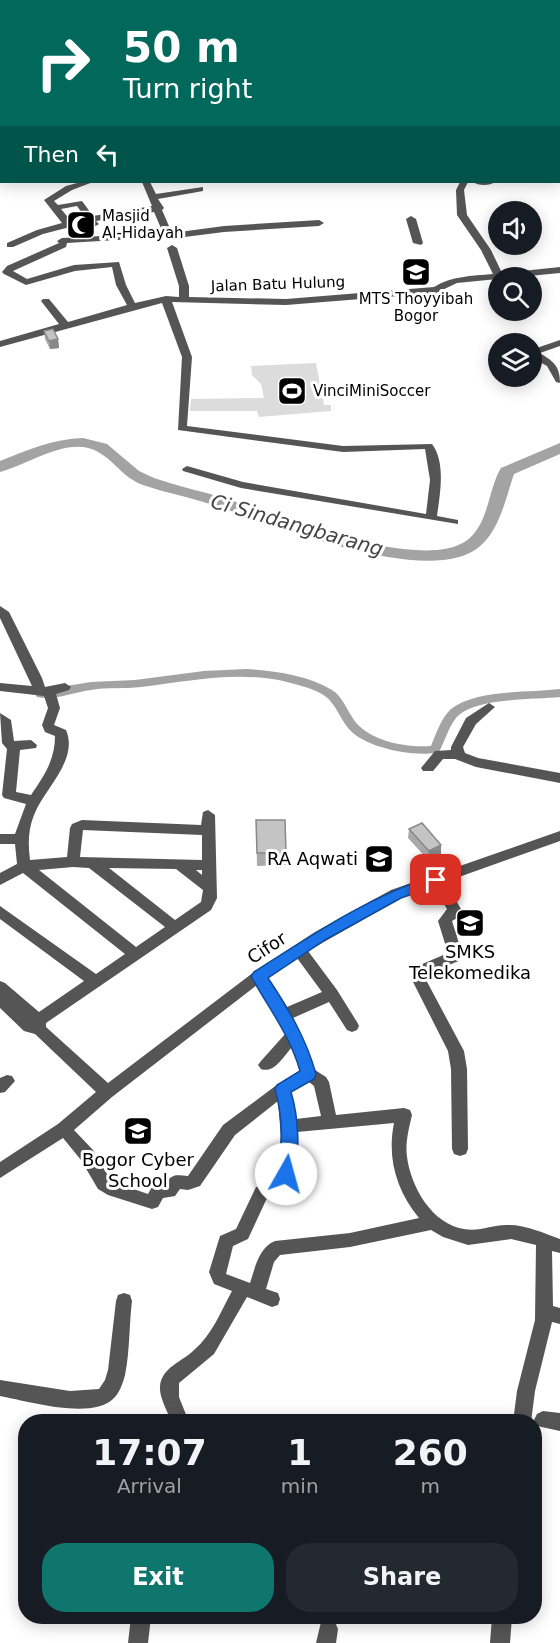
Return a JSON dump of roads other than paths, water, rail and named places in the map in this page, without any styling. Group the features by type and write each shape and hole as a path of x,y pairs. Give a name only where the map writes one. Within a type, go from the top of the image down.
{"street":[{"path":"10,245 68,223 49,200 72,187 86,183"},
{"path":"148,183 169,236"},
{"path":"464,183 460,190 462,215 486,250 494,267"},
{"path":"155,197 168,191 200,189"},
{"path":"55,208 79,204 97,230 98,238"},
{"path":"90,219 159,208"},
{"path":"411,219 418,243"},
{"path":"132,306 121,285 116,264 83,266 26,282 7,272 10,268 63,243 98,238 169,236 224,229 319,223"},
{"path":"50,229 63,243 63,250 83,266"},
{"path":"172,248 184,286 184,298"},
{"name":"Jalan Batu Hulung","path":"542,271 560,270"},
{"name":"Jalan Batu Hulung","path":"0,344 132,306 166,299 267,302 372,296 436,290 449,282 488,276"},
{"path":"166,299 187,357 182,428 343,449 428,446 436,480 431,518"},
{"path":"46,301 66,326"},
{"path":"560,343 534,352 550,364 560,380"},
{"path":"187,469 242,485 454,522"},
{"path":"0,610 54,708 48,725 50,729 61,733 60,759 53,775 34,801 23,828 24,866 135,954"},
{"path":"0,687 44,691 65,687"},
{"path":"459,755 457,747 471,721 489,707"},
{"path":"0,717 5,720 8,744 31,745"},
{"path":"13,746 14,754 5,801 34,801"},
{"path":"428,768 440,754 459,755 476,762 560,778"},
{"path":"35,1025 206,906 210,898 208,815"},
{"path":"73,862 77,828 82,825 208,830"},
{"name":"Cifor","path":"2,1165 64,1129 107,1092 259,976 299,950 396,894 560,836"},
{"path":"0,840 22,839"},
{"path":"0,880 24,866 73,862 208,865"},
{"path":"93,862 175,927"},
{"path":"178,864 209,887"},
{"path":"436,880 454,909 454,913 445,921 456,956 418,972 418,978 456,1051 460,1149"},
{"path":"0,911 96,982"},
{"path":"299,950 332,994 352,1026"},
{"path":"259,976 302,1049 309,1074 321,1082 330,1121"},
{"path":"0,987 35,1025 107,1092"},
{"path":"284,1015 332,994"},
{"path":"0,999 35,1025"},
{"path":"266,1065 294,1034"},
{"path":"64,1129 87,1155 104,1184 114,1190 152,1202 159,1190 169,1191 176,1181 188,1183 194,1181 230,1130 283,1089 309,1074"},
{"path":"272,1299 216,1276 226,1241 242,1234 262,1192 283,1187 289,1143 289,1111 283,1089"},
{"path":"289,1126 404,1115 400,1129 400,1165 417,1204 434,1222 459,1236 477,1238 511,1232 552,1243 552,1314 540,1341 526,1391 523,1414"},
{"path":"177,1414 170,1394 169,1385 172,1378 192,1364 208,1348 250,1290 275,1248 350,1240 434,1222"},
{"path":"0,1388 74,1399 90,1400 102,1397 110,1389 116,1369 124,1301"},
{"path":"138,1643 140,1624"},
{"path":"500,1643 501,1624"}],"waterway":[{"name":"Ci Sindangbarang","path":"0,467 58,445 71,443 96,445 107,450 133,475 148,482 217,501 347,543 420,556 450,554 472,545 489,521 507,471 560,448"},
{"path":"41,694 91,686 135,684 225,673 266,674 288,678 328,693 353,727 373,740 395,746 427,750 435,749 448,720 464,706 490,700 560,693"}],"place":[{"name":"Masjid Al-Hidayah","path":"81,225"},
{"name":"MTS Thoyyibah Bogor","path":"416,272"},
{"name":"VinciMiniSoccer","path":"292,391"},
{"name":"RA Aqwati","path":"379,859"},
{"name":"SMKS Telekomedika","path":"470,923"},
{"name":"Bogor Cyber School","path":"138,1131"}]}
